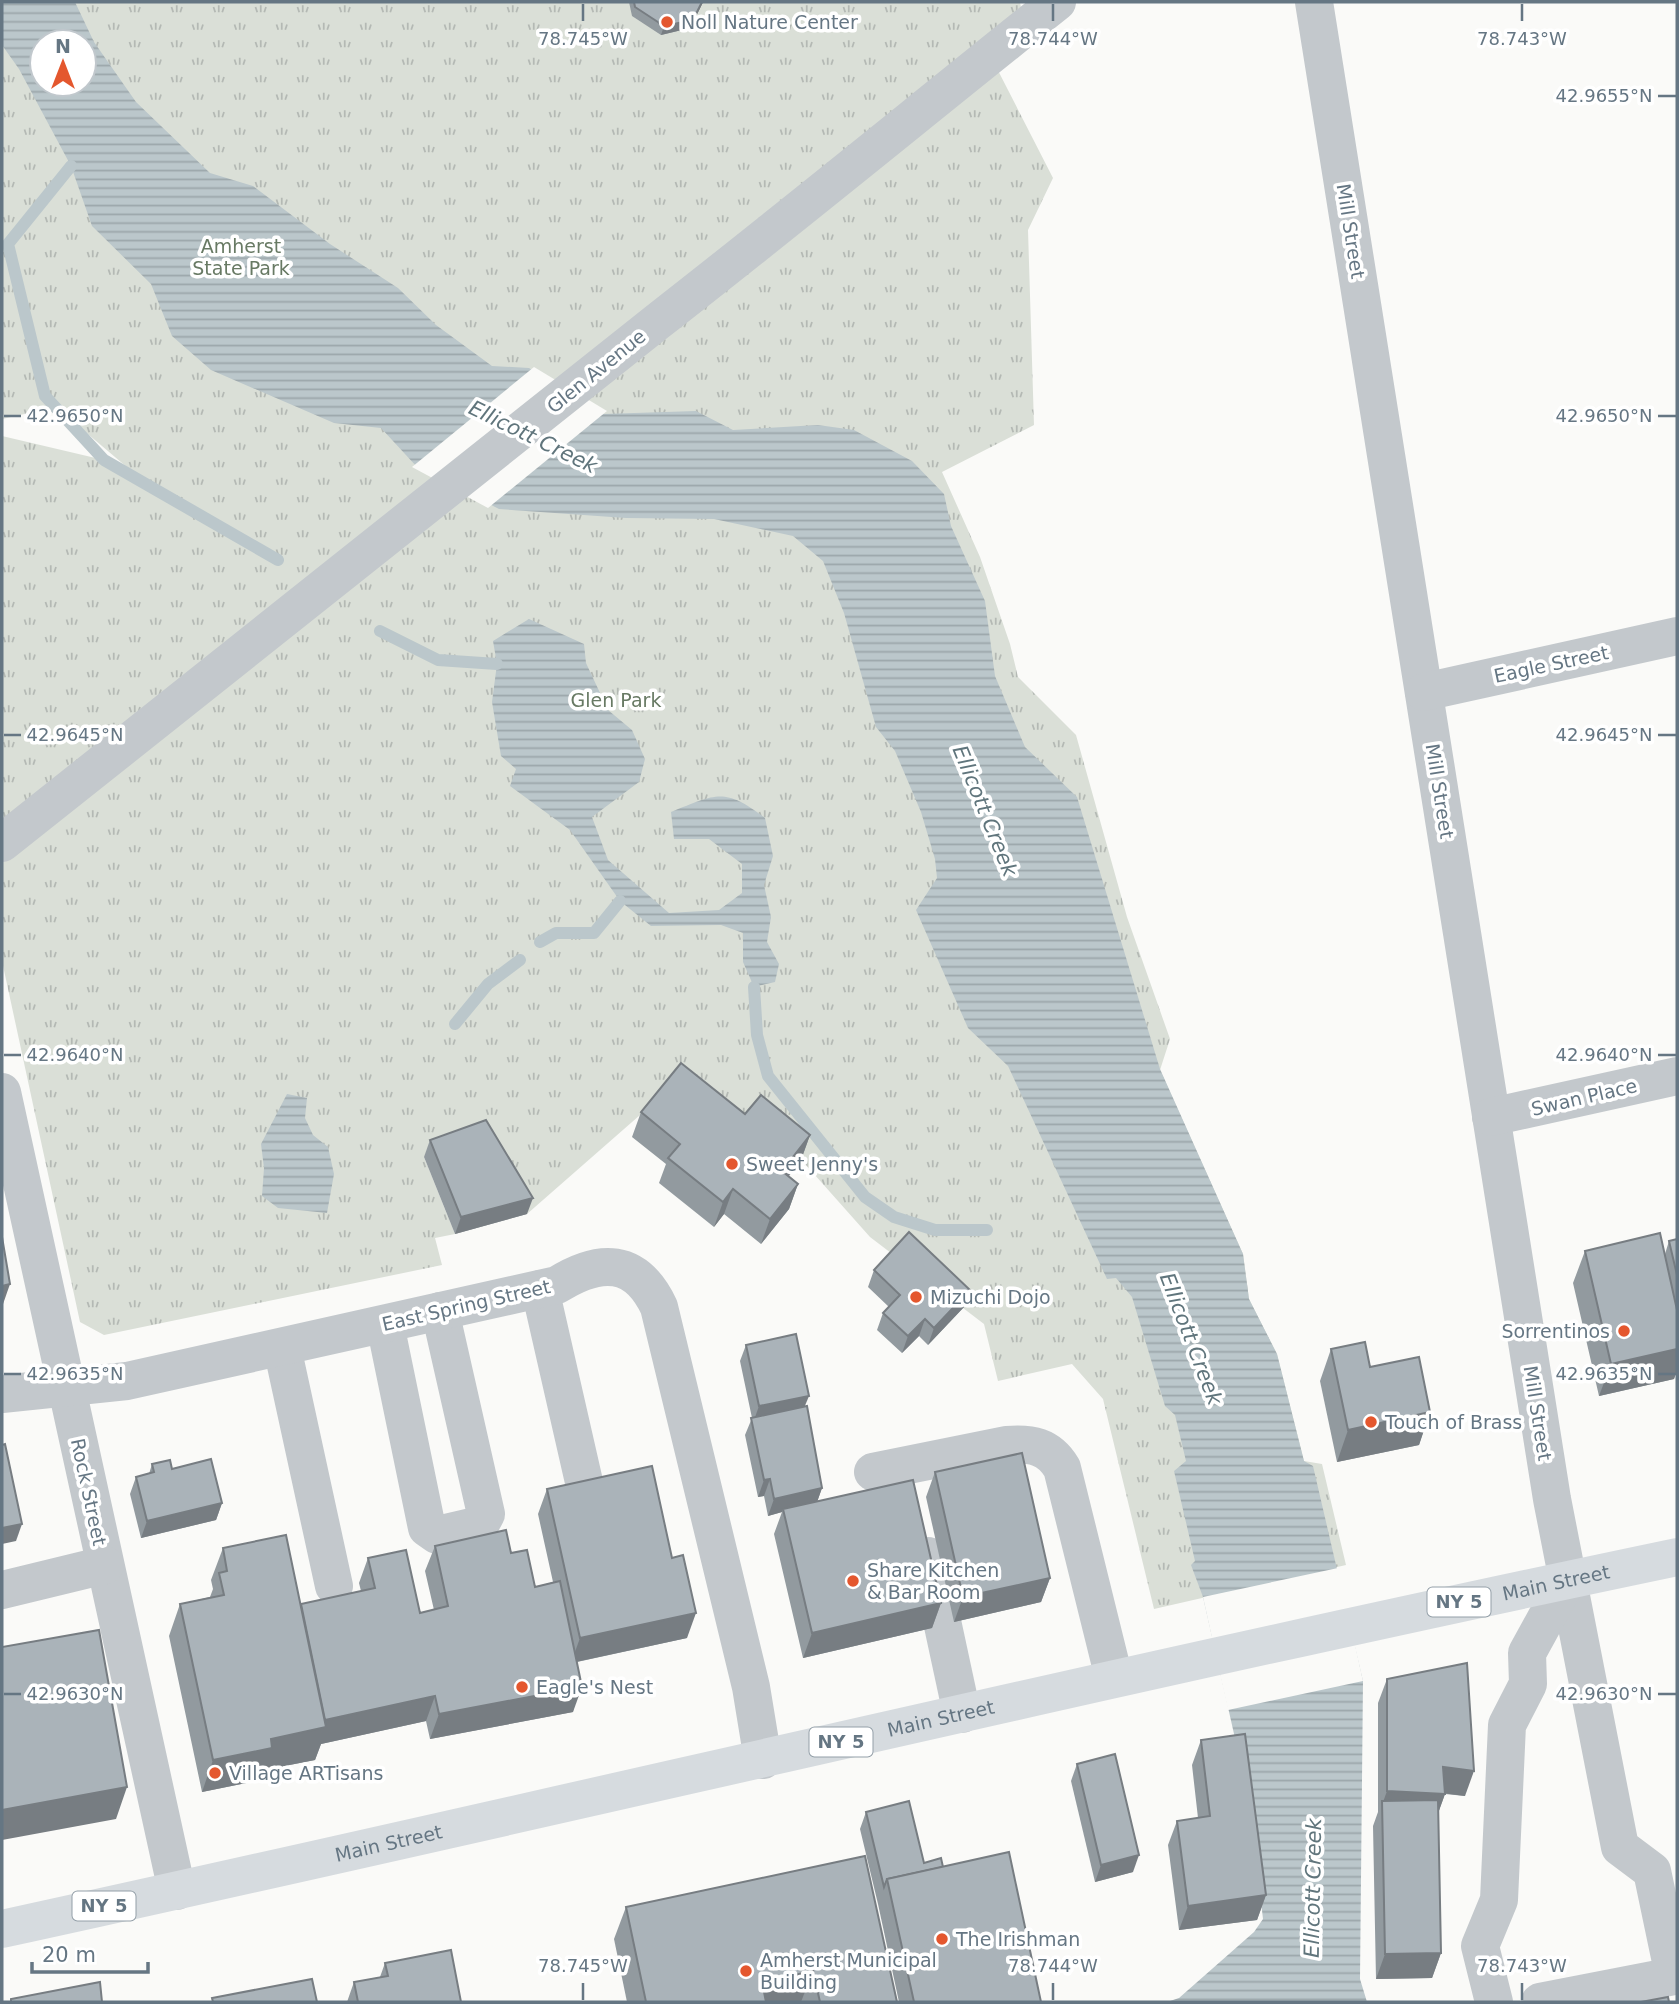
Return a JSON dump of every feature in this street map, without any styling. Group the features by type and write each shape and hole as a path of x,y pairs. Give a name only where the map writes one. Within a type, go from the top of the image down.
{"main road":[{"name":"Main Street","path":"2,1929 763,1760 1351,1625 1677,1557"}],"street":[{"name":"Glen Avenue","path":"3,841 595,371 761,243 826,187 1057,2"},
{"name":"Mill Street","path":"1314,2 1567,1580 1620,1847 1665,1866"},
{"name":"Eagle Street","path":"1424,692 1677,636"},
{"name":"Swan Place","path":"1491,1117 1677,1076"},
{"name":"Rock Street","path":"2,1092 177,1891"},
{"name":"East Spring Street","path":"2,1394 127,1381 548,1287 579,1271 615,1267 639,1276 650,1287 659,1307 751,1687 763,1760"},
{"path":"548,1287 584,1482"},
{"path":"385,1324 427,1528 437,1535 470,1530 480,1525 486,1514 440,1311"},
{"path":"282,1347 334,1586"},
{"path":"962,1714 917,1510 890,1469 1028,1443 1056,1458 1062,1468 1114,1678"},
{"path":"2,1590 105,1565"},
{"path":"1494,2002 1480,1946 1499,1900 1507,1725 1528,1684 1527,1653 1567,1580"},
{"path":"1539,2002 1676,1977 1665,1866"}],"green space":[{"name":"Glen Park","path":"2,2 1020,2 1022,14 987,49 1053,178 1028,230 1034,425 942,472 980,557 1010,644 1018,677 1076,735 1127,917 1170,1039 1160,1070 1243,1254 1249,1299 1277,1354 1304,1461 1322,1464 1346,1565 1154,1609 1103,1399 1072,1364 998,1381 984,1324 870,1237 806,1165 753,1120 672,1087 527,1214 480,1137 424,1157 455,1234 435,1238 442,1265 104,1335 80,1322 2,961 2,436 104,460 135,474 56,407 2,419"}],"water":[{"path":"2,2 75,2 87,28 28,28 28,86 2,45"},
{"name":"Ellicott Creek","path":"98,48 136,102 210,173 253,186 330,244 398,288 436,325 492,366 529,368 603,414 696,411 733,430 818,425 854,430 912,461 944,494 951,526 985,601 995,676 1025,747 1077,797 1160,1069 1243,1254 1249,1299 1277,1354 1304,1461 1313,1466 1363,1681 1360,1979 1367,2002 1167,2002 1179,1998 1254,1932 1263,1919 1249,1800 1203,1597 1191,1565 1195,1561 1174,1471 1186,1461 1175,1415 1165,1406 1132,1297 1116,1278 1107,1279 1008,1066 968,1028 916,910 937,878 935,859 921,812 895,751 876,727 844,613 823,561 793,536 714,519 626,518 499,509 417,467 381,428 334,423 211,370 172,336 151,284 92,226 71,166 35,98 98,98"},
{"path":"529,619 584,644 586,663 608,710 632,730 645,759 639,782 592,817 608,860 669,913 719,910 742,893 742,864 709,839 674,839 671,812 699,801 720,797 739,801 765,818 773,856 764,885 771,917 767,942 779,964 775,982 754,987 743,962 743,933 721,925 651,926 620,901 570,830 510,786 516,769 501,756 492,702 497,664 493,641"},
{"path":"287,1094 307,1098 305,1118 313,1135 328,1147 334,1174 327,1213 278,1208 262,1196 264,1168 261,1144"}],"pier":[{"path":"534,367 607,411 488,508 412,467"},
{"path":"1338,1568 1363,1681 1228,1710 1203,1597"}],"building":[{"name":"Noll Nature Center","path":"634,2 702,2 693,20 664,26 635,7"},
{"name":"Sweet Jenny's","path":"681,1063 745,1114 761,1095 810,1135 782,1171 798,1184 770,1219 733,1189 723,1202 668,1158 680,1144 641,1112"},
{"path":"486,1120 533,1198 461,1217 430,1140"},
{"name":"Mizuchi Dojo","path":"909,1232 970,1290 934,1328 925,1319 908,1336 883,1313 900,1295 874,1270"},
{"path":"1660,1233 1677,1310 1677,1349 1611,1364 1585,1251"},
{"path":"2,1237 10,1284 2,1286"},
{"path":"1677,1239 1677,1275 1669,1241"},
{"path":"796,1334 809,1396 759,1406 746,1345"},
{"path":"1365,1342 1370,1367 1419,1357 1430,1412 1348,1430 1331,1349"},
{"path":"807,1406 822,1488 774,1499 770,1479 764,1480 751,1418"},
{"path":"5,1444 22,1524 2,1528 2,1445"},
{"path":"1022,1453 1050,1578 963,1597 935,1472"},
{"path":"211,1459 222,1503 147,1521 136,1477 154,1472 152,1464 170,1460 172,1469"},
{"path":"652,1466 672,1558 683,1555 696,1613 580,1638 547,1489"},
{"name":"Share Kitchen & Bar Room","path":"913,1480 941,1603 812,1633 783,1509"},
{"path":"506,1530 511,1553 527,1550 535,1587 560,1581 582,1687 439,1714 435,1696 325,1720 301,1604 375,1588 368,1558 406,1550 420,1613 448,1606 435,1546"},
{"path":"286,1535 326,1727 271,1739 272,1748 213,1760 180,1604 224,1595 219,1573 227,1571 223,1548"},
{"path":"99,1630 127,1787 2,1810 2,1647"},
{"path":"1467,1663 1474,1771 1443,1767 1445,1794 1387,1791 1387,1679"},
{"path":"1245,1734 1266,1895 1188,1906 1177,1821 1210,1816 1201,1740"},
{"path":"1115,1754 1139,1855 1101,1865 1077,1764"},
{"path":"1438,1800 1441,1953 1385,1954 1382,1801"},
{"path":"909,1801 924,1863 941,1858 943,1867 887,1879 884,1887 866,1812"},
{"path":"1009,1852 1041,2002 914,2002 887,1879"},
{"name":"Amherst Municipal Building","path":"865,1856 897,2002 820,2002 813,1971 762,1982 766,2002 646,2002 626,1907"},
{"path":"451,1950 461,2002 358,2002 354,1982 388,1976 385,1963"},
{"path":"312,1979 317,2002 213,2002 212,1998"},
{"path":"100,1982 102,2002 11,2002 11,1999"},
{"path":"1668,1997 1669,2002 1641,2002"}],"waterway":[{"path":"71,166 8,244 45,396 104,460 278,560"},
{"path":"380,631 438,660 497,664"},
{"path":"540,942 556,933 594,933 620,901"},
{"path":"455,1024 488,984 520,960"},
{"path":"754,987 757,1035 768,1076 865,1197 894,1217 935,1230 987,1230"}],"place":[{"name":"Noll Nature Center","path":"667,22"},
{"name":"Sweet Jenny's","path":"732,1164"},
{"name":"Mizuchi Dojo","path":"916,1297"},
{"name":"Sorrentinos","path":"1624,1331"},
{"name":"Touch of Brass","path":"1371,1422"},
{"name":"Share Kitchen & Bar Room","path":"853,1581"},
{"name":"Eagle's Nest","path":"522,1687"},
{"name":"Village ARTisans","path":"215,1773"},
{"name":"The Irishman","path":"942,1939"},
{"name":"Amherst Municipal Building","path":"746,1971"}],"park label":[{"name":"Amherst State Park","path":"241,257"}]}
